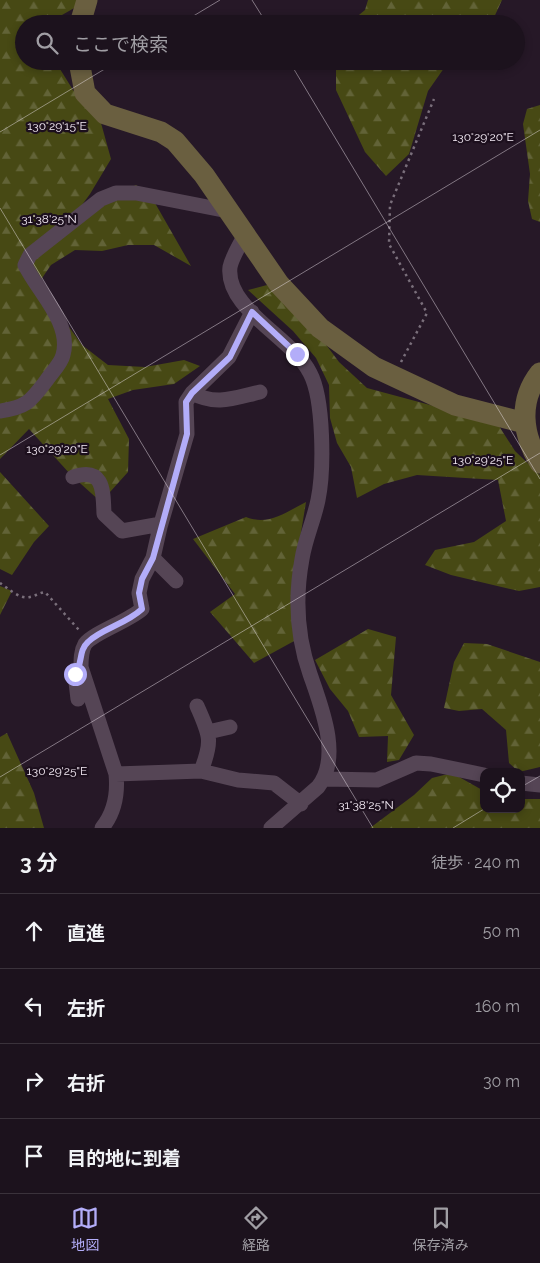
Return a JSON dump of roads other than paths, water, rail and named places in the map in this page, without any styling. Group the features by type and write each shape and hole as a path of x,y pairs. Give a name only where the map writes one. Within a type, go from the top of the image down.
{"street":[{"path":"83,15 87,0"},
{"path":"81,70 85,93 105,114 161,132 175,141 204,174 244,236 279,284 320,328 374,367 454,405 525,423"},
{"path":"0,411 21,408 32,399 63,357 65,343 61,325 25,265 30,255 100,199 116,193 136,193 228,211"},
{"path":"244,236 230,266 231,281 238,298 297,354 311,373 317,398 321,430 318,499 302,558 298,598 298,632 328,735 329,756 325,779 302,804 271,828"},
{"path":"102,828 113,808 118,791 116,774 81,667 81,652 89,640 132,618 142,609 139,593 142,579 153,558 160,524 187,434 186,402 192,393 230,357 252,312"},
{"path":"540,373 528,392 525,423 532,450 540,463"},
{"path":"192,393 205,400 222,401 260,392"},
{"path":"74,477 82,474 98,480 103,486 104,514 111,524 122,531 160,524"},
{"path":"153,558 176,581"},
{"path":"78,699 75,674 81,667"},
{"path":"197,706 208,732 209,749 201,771"},
{"path":"208,732 230,727"},
{"path":"325,779 377,780 416,764 431,764 480,774"},
{"path":"116,774 201,771 238,780 274,783 302,804"},
{"path":"525,783 540,785"}]}
